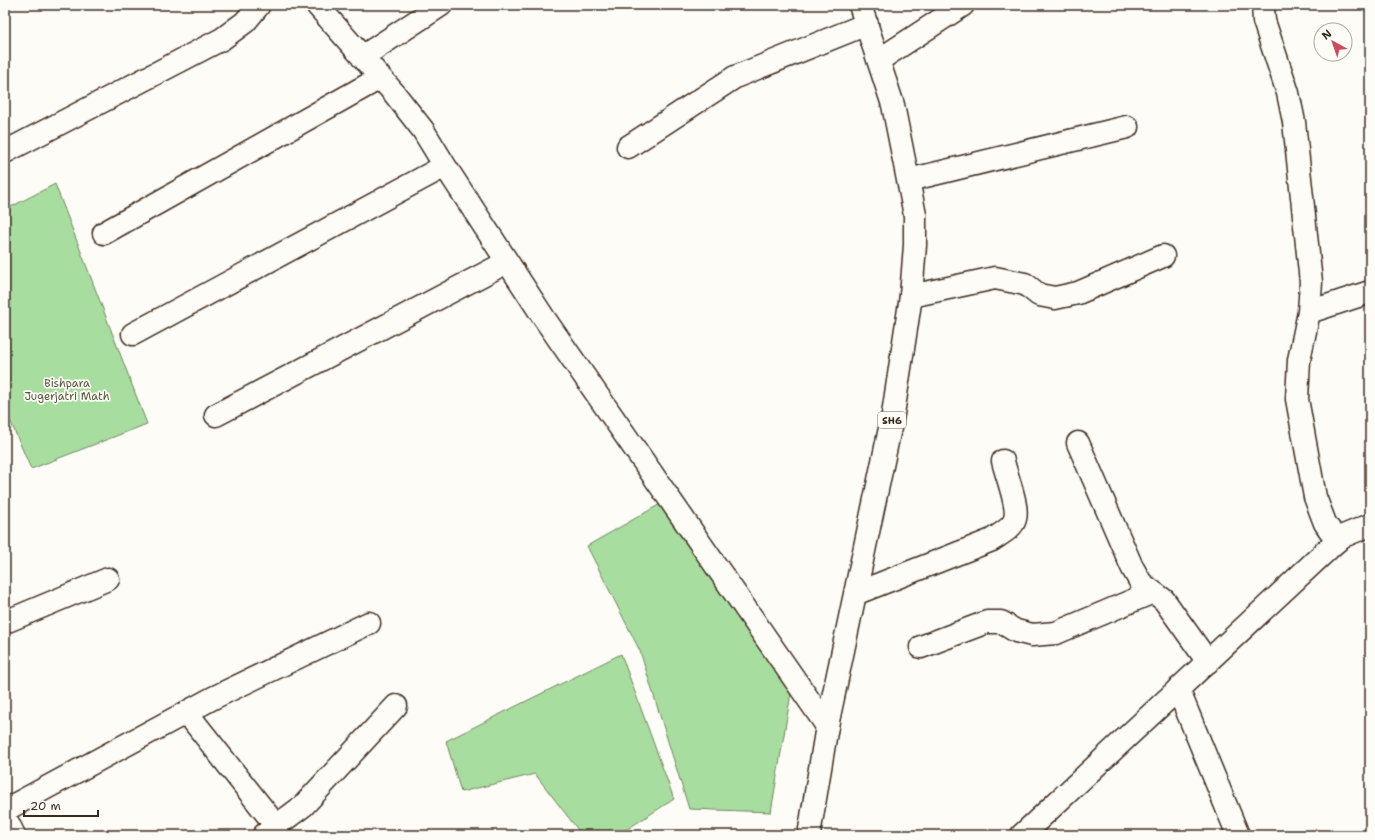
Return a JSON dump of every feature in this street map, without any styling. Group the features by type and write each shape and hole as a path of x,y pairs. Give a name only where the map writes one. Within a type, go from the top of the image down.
{"street":[{"path":"5,152 222,39 244,22 259,5"},
{"path":"317,5 423,130 544,318 827,726"},
{"path":"362,57 442,5"},
{"path":"879,60 963,5"},
{"path":"1263,5 1264,21 1288,94 1294,122 1311,282 1309,312 1299,360 1296,399 1315,497 1325,523 1337,541"},
{"path":"628,147 735,77 863,14"},
{"name":"SH6","path":"809,835 827,726 857,593 871,512 893,414 911,296 915,246 915,215 893,105 863,14"},
{"path":"104,233 380,78"},
{"path":"909,180 1127,127"},
{"path":"133,334 445,166"},
{"path":"911,296 995,278 1025,284 1039,295 1055,298 1078,293 1163,256"},
{"path":"216,415 507,262"},
{"path":"1309,312 1370,292"},
{"path":"1078,443 1132,567 1141,583 1164,600 1208,662"},
{"path":"857,593 992,540 1006,530 1015,520 1016,509 1003,461"},
{"path":"1028,833 1178,689 1341,537 1370,525"},
{"path":"5,622 108,579"},
{"path":"921,647 987,622 1001,622 1016,631 1032,635 1056,633 1153,592"},
{"path":"5,810 252,679 369,623"},
{"path":"1178,689 1238,835"},
{"path":"187,713 271,831 303,806 396,706"},
{"path":"5,817 14,835"}],"green space":[{"name":"Bishpara Jugerjatri Math","path":"55,184 147,424 31,469 5,409 5,210"},
{"path":"669,499 792,687 771,812 689,809 640,651 587,546"},
{"path":"621,654 674,799 618,835 582,835 535,774 461,792 446,741"}]}
